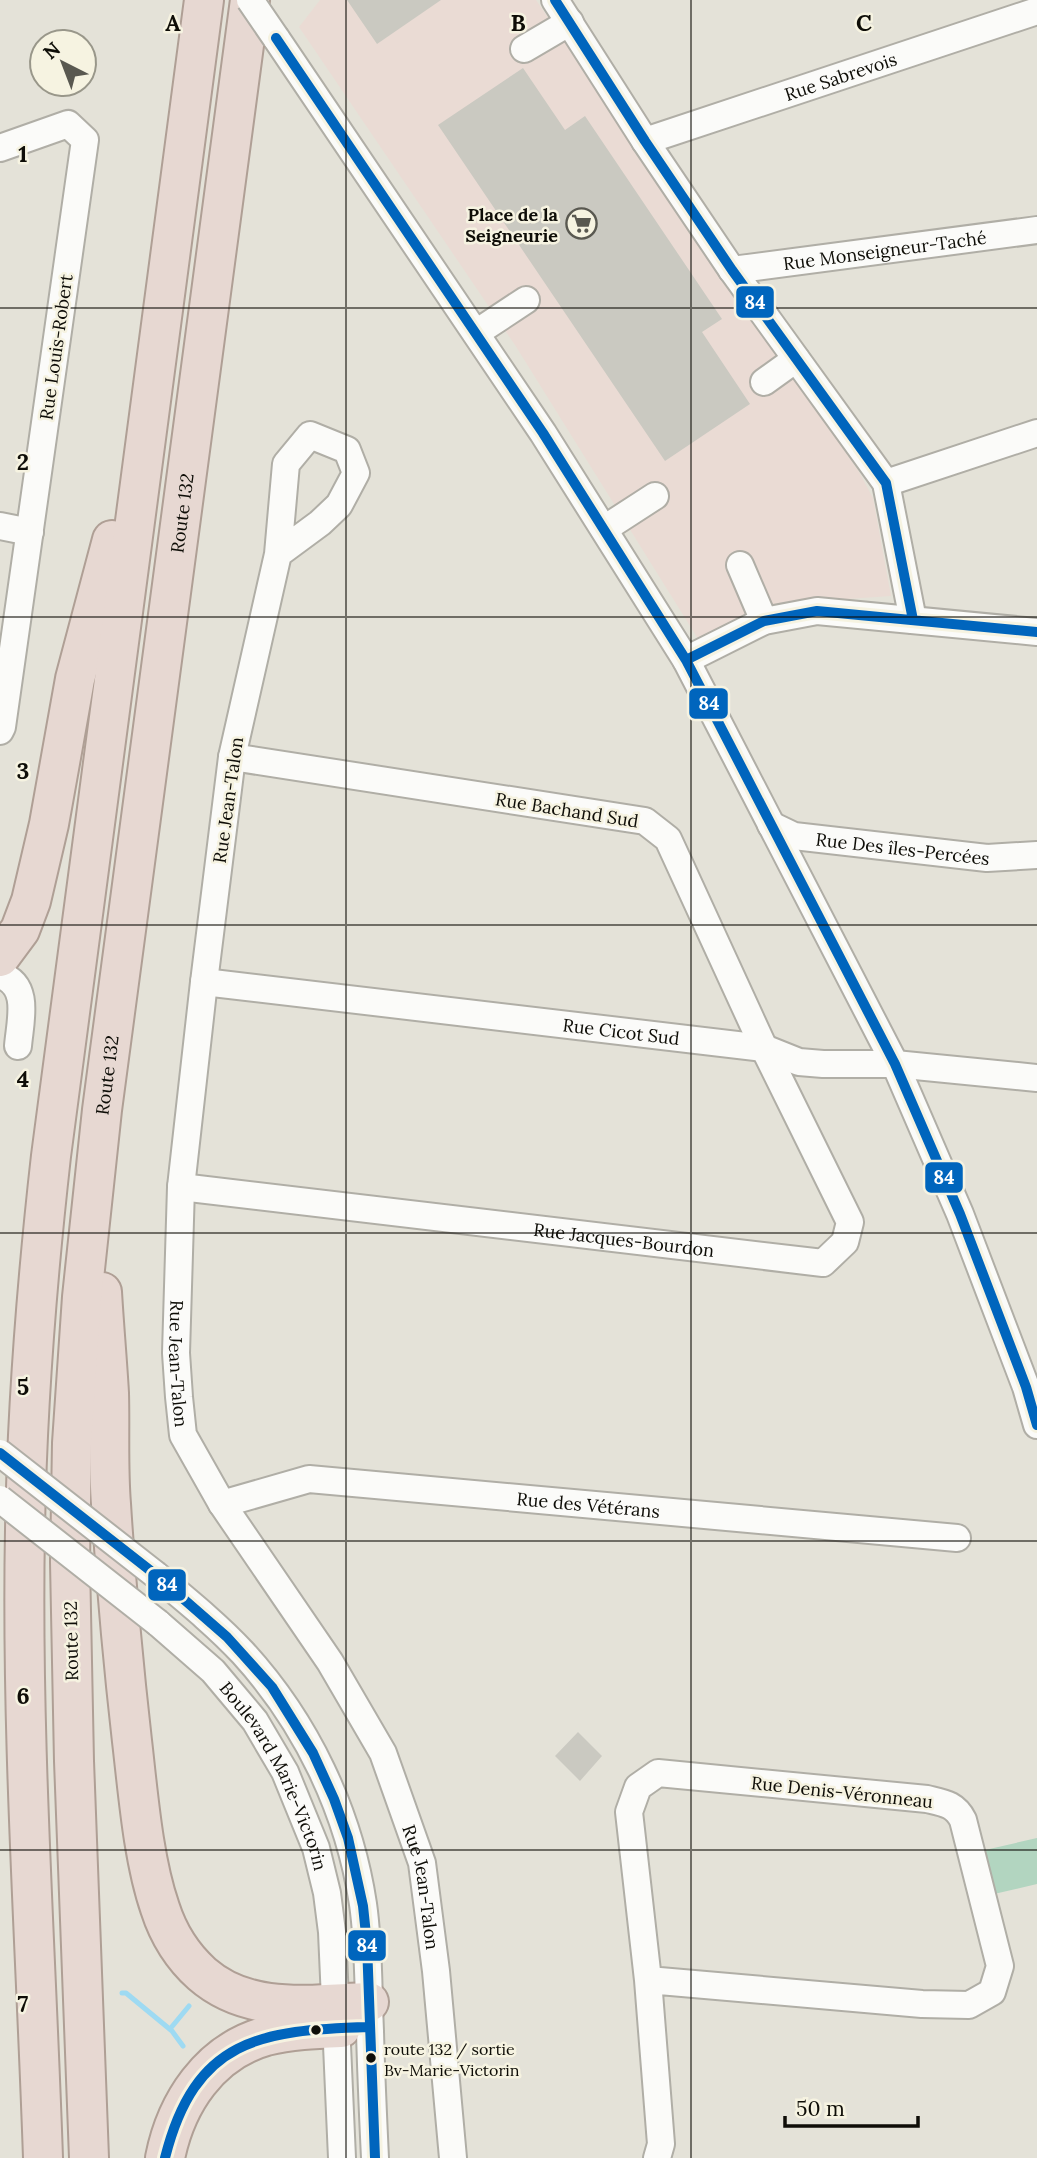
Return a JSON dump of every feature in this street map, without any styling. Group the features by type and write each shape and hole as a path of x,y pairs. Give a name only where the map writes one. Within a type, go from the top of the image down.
{"highway":[{"path":"43,2158 26,1661 25,1528 34,1338 51,1156 204,0"},
{"name":"Route 132","path":"89,2158 74,1761 70,1562 72,1443 77,1372 94,1173 250,0"},
{"path":"0,957 20,930 31,901 75,679 152,393"},
{"path":"94,1173 109,1394 111,1502 118,1610 137,1778 155,1892 164,1920 177,1945 194,1966 214,1983 254,2002 353,2015"},
{"path":"165,2158 172,2127 188,2095 204,2074 225,2056 265,2036 353,2015"}],"street":[{"path":"250,0 543,433 686,660 895,1064 1032,1388 1037,1424"},
{"path":"524,49 563,11 645,141 732,270 886,483 913,620"},
{"name":"Rue Sabrevois","path":"645,141 1037,11"},
{"name":"Rue Louis-Robert","path":"0,148 68,124 85,140 0,731"},
{"name":"Rue Monseigneur-Taché","path":"732,270 1037,230"},
{"path":"481,341 531,307"},
{"path":"764,382 796,359"},
{"path":"886,483 1037,433"},
{"path":"604,529 655,496"},
{"path":"0,526 30,532"},
{"name":"Rue Jean-Talon","path":"278,554 232,757 181,1187 176,1353 183,1435 222,1504 330,1662 383,1753 422,1863 436,1971 453,2158"},
{"path":"740,565 764,621"},
{"path":"686,660 764,621 817,611 1037,632"},
{"name":"Rue Bachand Sud","path":"232,757 645,821 668,839 764,1048"},
{"name":"Rue Des îles-Percées","path":"771,825 794,836 987,858 1037,855"},
{"path":"0,975 15,984 21,996 18,1046"},
{"name":"Rue Cicot Sud","path":"204,982 764,1048 799,1062 895,1064 1037,1078"},
{"name":"Rue Jacques-Bourdon","path":"181,1187 823,1263 845,1242 850,1222 764,1048"},
{"name":"Boulevard Marie-Victorin","path":"0,1453 204,1615 243,1653 272,1687 313,1753 344,1824 359,1880 365,1924 353,2015 342,2158"},
{"name":"Rue des Vétérans","path":"222,1504 309,1479 957,1538"},
{"name":"Boulevard Marie-Victorin","path":"0,1499 158,1623 213,1671 243,1704 272,1748 296,1794 316,1848 327,1893 332,1932 353,2015 375,2158"},
{"name":"Rue Denis-Véronneau","path":"648,1980 922,2004 969,2005 992,1992 1000,1966 963,1820 958,1810 949,1804 927,1799 658,1773 638,1787 629,1812 648,1980 661,2144 657,2158"}],"shaded area":[{"path":"320,0 536,0 859,472 873,498 891,596 818,601 700,642 515,345 299,27"}],"green space":[{"path":"1037,1838 1037,1884 994,1894 985,1850"}],"building":[{"path":"347,0 441,0 377,44"},
{"name":"Place de la Seigneurie","path":"523,68 565,130 585,116 722,319 702,332 750,404 665,461 438,125"},
{"path":"578,1732 602,1756 580,1781 555,1756"}],"waterway":[{"path":"122,1993 126,1993 172,2031 183,2046"},
{"path":"170,2029 189,2006"}],"transit line":[{"name":"84","path":"555,0 732,270 886,483 913,620"},
{"name":"84","path":"276,38 543,433 686,660 895,1064 960,1214 1026,1387 1037,1425"},
{"name":"84","path":"686,660 764,621 817,611 1037,632"},
{"name":"84","path":"0,1453 156,1575 227,1637 272,1687 313,1753 348,1838 363,1906 367,1944 375,2158"},
{"name":"84","path":"165,2158 178,2118 194,2088 214,2065 237,2049 264,2038 295,2032 369,2027"}],"place":[{"name":"Place de la Seigneurie","path":"581,224"},
{"name":"route 132 / sortie Bv-Marie-Victorin","path":"371,2058"}]}
